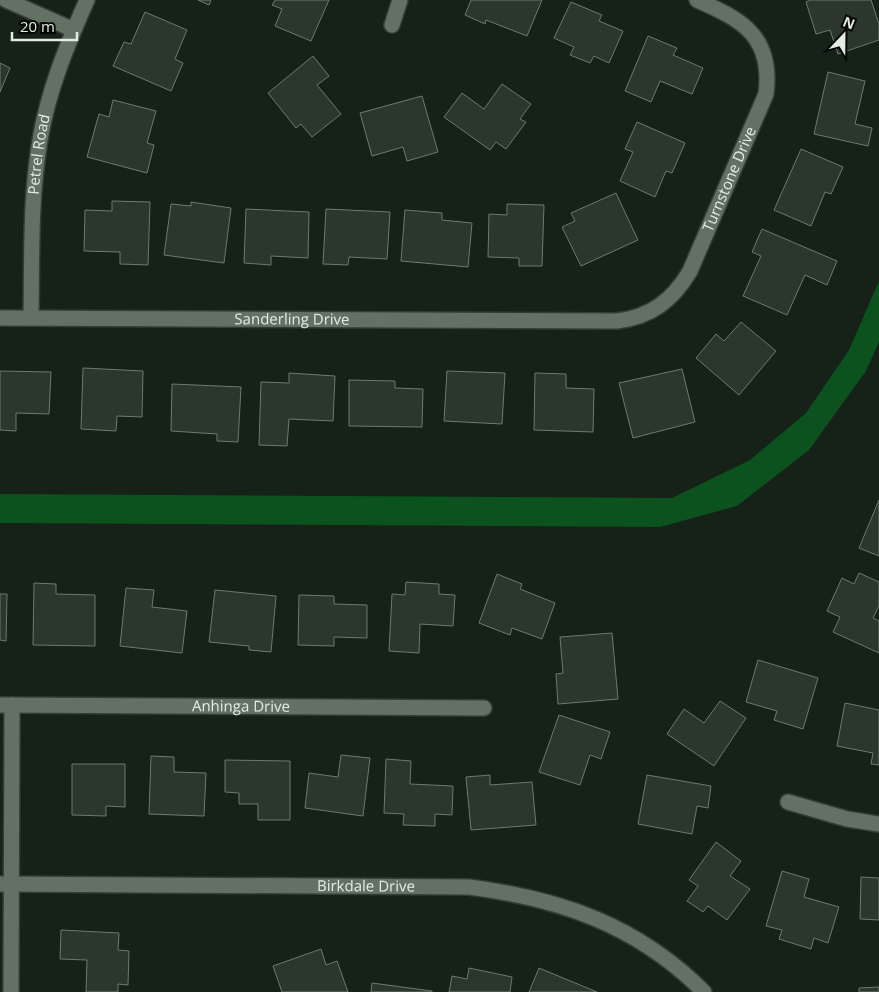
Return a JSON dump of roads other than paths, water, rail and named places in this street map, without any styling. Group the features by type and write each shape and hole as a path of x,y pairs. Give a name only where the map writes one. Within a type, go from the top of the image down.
{"street":[{"path":"6,0 74,30"},
{"name":"Petrel Road","path":"31,318 33,195 40,139 54,83 87,0"},
{"path":"392,25 400,0"},
{"name":"Turnstone Drive","path":"586,321 617,321 647,314 660,306 682,284 766,94 767,61 761,46 752,32 733,17 697,0"},
{"name":"Sanderling Drive","path":"0,318 586,321"},
{"path":"6,705 5,884 11,992"},
{"name":"Anhinga Drive","path":"6,705 484,708"},
{"path":"788,802 846,819 879,824"},
{"name":"Birkdale Drive","path":"5,884 469,887 518,893 580,912 610,925 638,940 678,968 704,992"}]}
